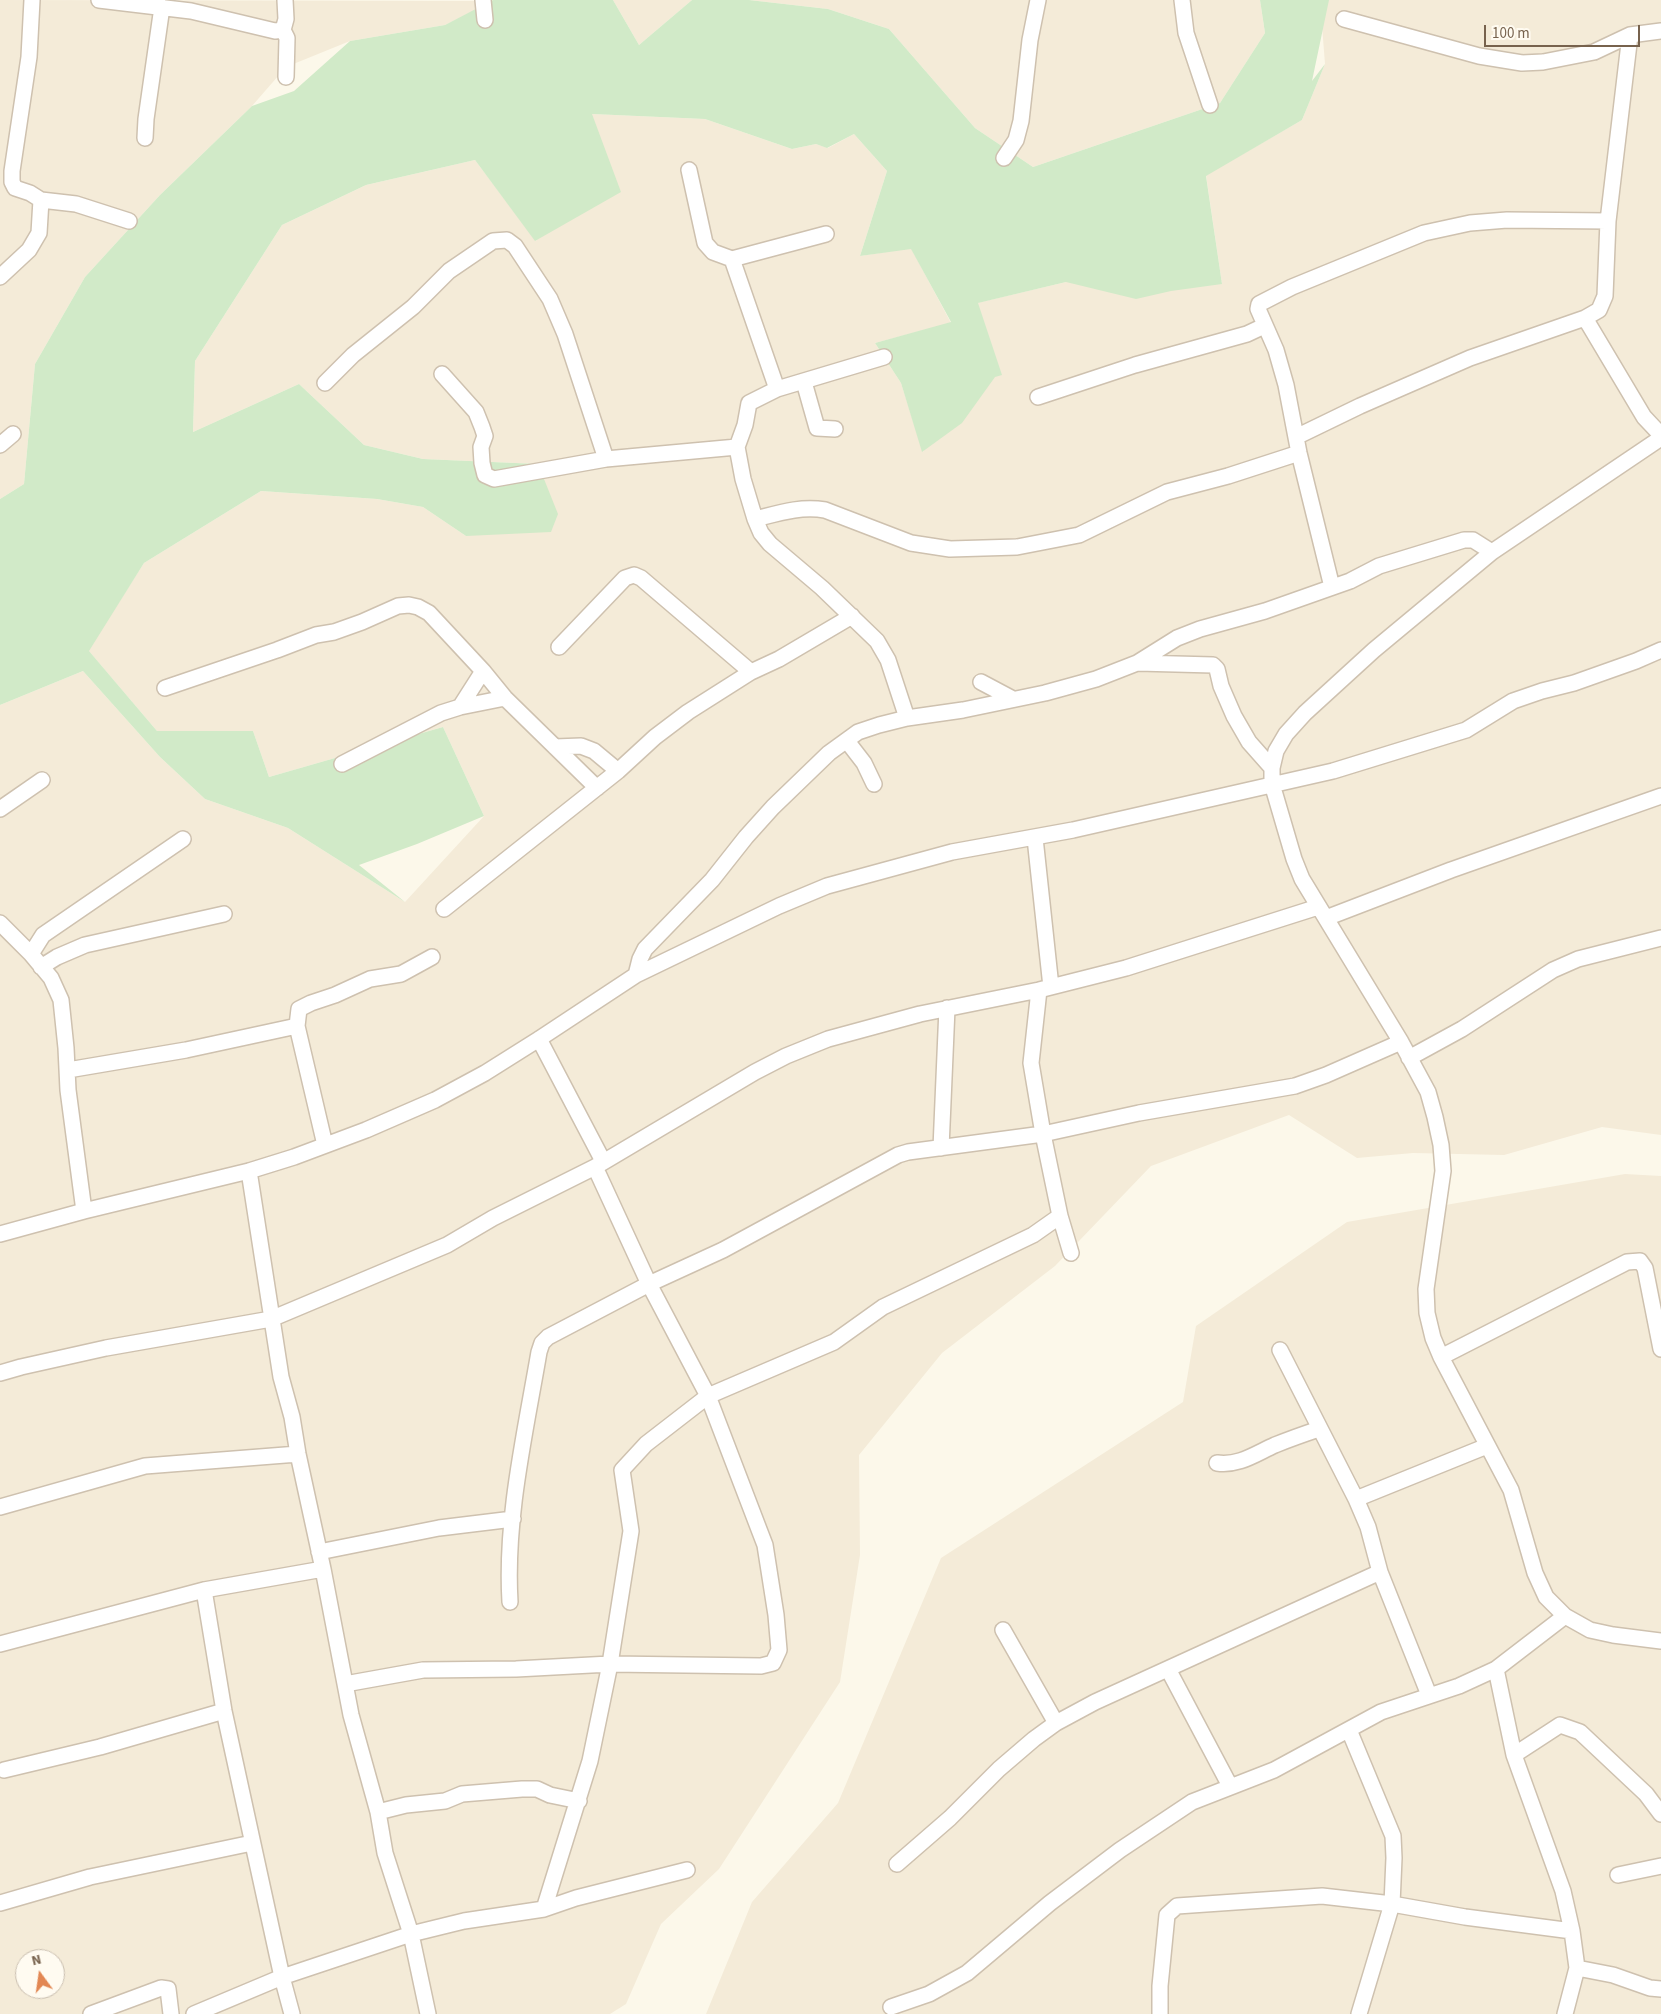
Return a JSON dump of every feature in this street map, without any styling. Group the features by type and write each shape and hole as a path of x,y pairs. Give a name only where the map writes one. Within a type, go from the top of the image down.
{"street":[{"path":"32,0 29,57 12,182 8,188 30,193 41,200 76,204 129,221"},
{"path":"98,0 191,11 276,31 283,30"},
{"path":"285,0 286,19 283,30 287,38 286,77"},
{"path":"483,0 485,20"},
{"path":"1004,158 1016,140 1021,121 1030,40 1038,0"},
{"path":"1182,0 1186,33 1210,104"},
{"path":"145,138 146,118 162,7"},
{"path":"1344,19 1479,56 1522,64 1544,62 1594,52 1630,35 1661,30"},
{"path":"1296,437 1360,406 1470,358 1584,318 1599,310 1605,296 1608,221 1630,35"},
{"path":"689,170 705,243 713,252 732,259 826,234"},
{"path":"0,277 29,250 39,234 41,200"},
{"path":"1332,587 1299,454 1286,385 1276,350 1258,309 1259,304 1292,287 1424,233 1470,223 1508,220 1608,221"},
{"path":"325,383 353,355 413,307 449,271 493,241 506,240 515,246 550,299 565,334 606,459"},
{"path":"732,259 777,389"},
{"path":"1584,318 1644,417 1661,437 1492,552 1374,650 1304,713 1286,734 1276,751 1272,768 1272,784 1294,859 1302,879 1402,1042 1428,1092 1441,1145 1443,1171 1426,1289 1427,1313 1433,1338 1441,1357 1511,1490 1535,1573 1546,1597 1565,1616 1590,1630 1614,1636 1661,1641"},
{"path":"1038,397 1135,365 1247,334 1264,326"},
{"path":"884,357 777,389 749,403 745,425 737,447 743,479 761,533 770,544 822,588 877,641 888,660 907,718"},
{"path":"442,374 476,412 485,436 482,447 482,463 486,475 494,479 606,459 737,447"},
{"path":"804,382 817,428 835,429"},
{"path":"0,445 13,434"},
{"path":"755,519 797,508 810,507 825,510 911,543 950,549 1017,547 1079,535 1167,492 1299,454"},
{"path":"636,975 645,949 712,880 746,837 828,753 858,732 907,718 963,710 1045,693 1096,679 1137,663 1177,638 1200,629 1265,611 1350,581 1379,566 1464,540 1472,540 1492,552"},
{"path":"559,647 625,578 634,575 641,578 751,672"},
{"path":"165,688 278,650 316,635 334,632 362,622 388,609 404,605 418,607 428,613 484,671 505,698 597,788"},
{"path":"444,909 597,788 655,737 688,712 751,672 779,659 852,616"},
{"path":"0,1234 294,1158 435,1100 539,1039 636,975 779,906 827,886 952,852 1035,838 1333,771 1466,730 1513,701 1574,683 1661,650"},
{"path":"1137,663 1213,665 1217,669 1221,686 1234,716 1249,742 1272,768"},
{"path":"460,707 484,671"},
{"path":"981,682 1013,699"},
{"path":"342,764 441,713 460,707 505,698"},
{"path":"847,741 864,763 874,784"},
{"path":"555,747 581,746 594,752 618,771"},
{"path":"0,809 42,780"},
{"path":"0,1373 106,1348 271,1319 447,1245 493,1218 653,1134 755,1072 786,1056 828,1039 920,1014 1045,988 1126,968 1322,913 1661,796"},
{"path":"1035,838 1045,988 1031,1063 1060,1216 1071,1253"},
{"path":"32,954 43,935 183,839"},
{"path":"41,967 57,957 85,945 224,914"},
{"path":"0,923 32,954 51,978 61,1000 68,1070 68,1090 84,1211"},
{"path":"1409,1058 1462,1029 1553,970 1578,960 1661,938"},
{"path":"325,1145 296,1026 299,1009 311,1003 335,996 370,979 401,974 432,957"},
{"path":"941,1148 947,1008"},
{"path":"68,1070 186,1050 296,1026"},
{"path":"345,1684 423,1670 516,1669 610,1664 761,1666 773,1663 779,1650 776,1615 765,1545 708,1396 649,1284 599,1164 539,1039"},
{"path":"510,1602 508,1575 513,1518 538,1352 542,1343 555,1332 649,1284 723,1250 898,1155 1043,1134 1139,1113 1295,1086 1326,1075 1402,1042"},
{"path":"249,1171 281,1377 292,1417 345,1684 378,1812 385,1852 411,1934 428,2014"},
{"path":"544,1910 590,1761 610,1664 631,1531 622,1470 646,1444 708,1396 834,1342 883,1307 1033,1235 1060,1216"},
{"path":"1441,1357 1627,1262 1640,1261 1645,1268 1661,1349"},
{"path":"1280,1350 1356,1500 1368,1528 1380,1572 1429,1695"},
{"path":"1217,1463 1227,1464 1250,1458 1273,1446 1319,1429"},
{"path":"1356,1500 1487,1446"},
{"path":"0,1507 145,1466 298,1454"},
{"path":"319,1552 440,1528 513,1518"},
{"path":"0,1644 204,1590 323,1569"},
{"path":"897,1864 950,1818 999,1768 1056,1723 1095,1702 1380,1572"},
{"path":"204,1590 224,1711 282,1977 292,2014"},
{"path":"891,2007 929,1994 967,1974 1050,1904 1120,1850 1192,1802 1274,1770 1381,1712 1459,1686 1496,1669 1565,1616"},
{"path":"1003,1630 1056,1723"},
{"path":"1168,1669 1230,1786"},
{"path":"1496,1669 1514,1755 1563,1891 1572,1931 1577,1968 1566,2014"},
{"path":"4,1770 100,1747 224,1711"},
{"path":"1514,1755 1560,1725 1580,1732 1646,1794 1661,1814"},
{"path":"1349,1730 1393,1836 1394,1858 1392,1904 1359,2014"},
{"path":"378,1812 406,1805 445,1801 462,1794 522,1789 537,1789 550,1795 579,1801"},
{"path":"0,1903 90,1878 252,1842"},
{"path":"1618,1875 1661,1866"},
{"path":"194,2014 282,1977 411,1934 464,1921 544,1910 576,1898 687,1870"},
{"path":"1160,2014 1160,1986 1167,1915 1177,1906 1230,1904 1304,1896 1322,1896 1392,1904 1465,1917 1572,1931"},
{"path":"1577,1968 1613,1976 1650,1988 1661,1989"},
{"path":"91,2014 161,1988 168,1989 171,2014"}],"shaded area":[{"path":"0,0 494,1 445,25 350,41 286,67 252,106 160,195 85,277 35,364 24,484 0,499"},
{"path":"613,0 692,0 639,45"},
{"path":"749,0 1260,0 1265,33 1220,103 1033,167 975,128 889,29 828,9"},
{"path":"1320,0 1661,0 1661,1135 1602,1127 1504,1155 1413,1153 1357,1158 1289,1115 1151,1166 1055,1266 942,1353 859,1455 860,1555 840,1682 719,1869 661,1924 626,2004 610,2014 0,2014 0,705 83,671 160,757 205,799 288,828 405,902 484,816 443,727 269,777 253,731 157,731 88,650 144,563 261,491 377,499 423,507 466,536 538,464 423,459 364,445 299,384 193,432 195,361 282,225 366,185 475,160 536,241 592,114 705,119 792,149 816,144 828,148 854,134 887,171 860,256 911,248 951,323 875,343 901,383 923,452 977,303 1066,282 1222,284 1206,175 1302,120 1325,64"},
{"path":"1625,1174 1661,1176 1661,2014 706,2014 752,1902 838,1803 941,1558 1183,1402 1196,1326 1347,1222"}],"green space":[{"path":"493,0 613,0 639,45 692,0 749,0 828,9 889,29 975,128 1033,167 1220,103 1265,33 1260,0 1329,0 1312,81 1325,64 1302,120 1206,176 1222,284 1171,291 1136,299 1066,282 978,303 1002,375 995,377 962,423 922,452 901,383 875,343 951,322 911,249 860,256 887,171 854,134 827,148 816,144 792,149 705,119 592,114 621,192 535,241 475,160 366,185 282,225 195,361 193,432 299,384 364,445 423,459 538,464 558,514 551,532 466,536 423,507 377,499 261,491 144,563 89,651 157,731 253,731 269,777 443,727 484,816 417,844 359,865 405,902 288,828 205,799 160,757 83,671 0,705 0,499 24,484 35,364 85,277 160,195 252,106 294,91 350,41 445,25"}]}
